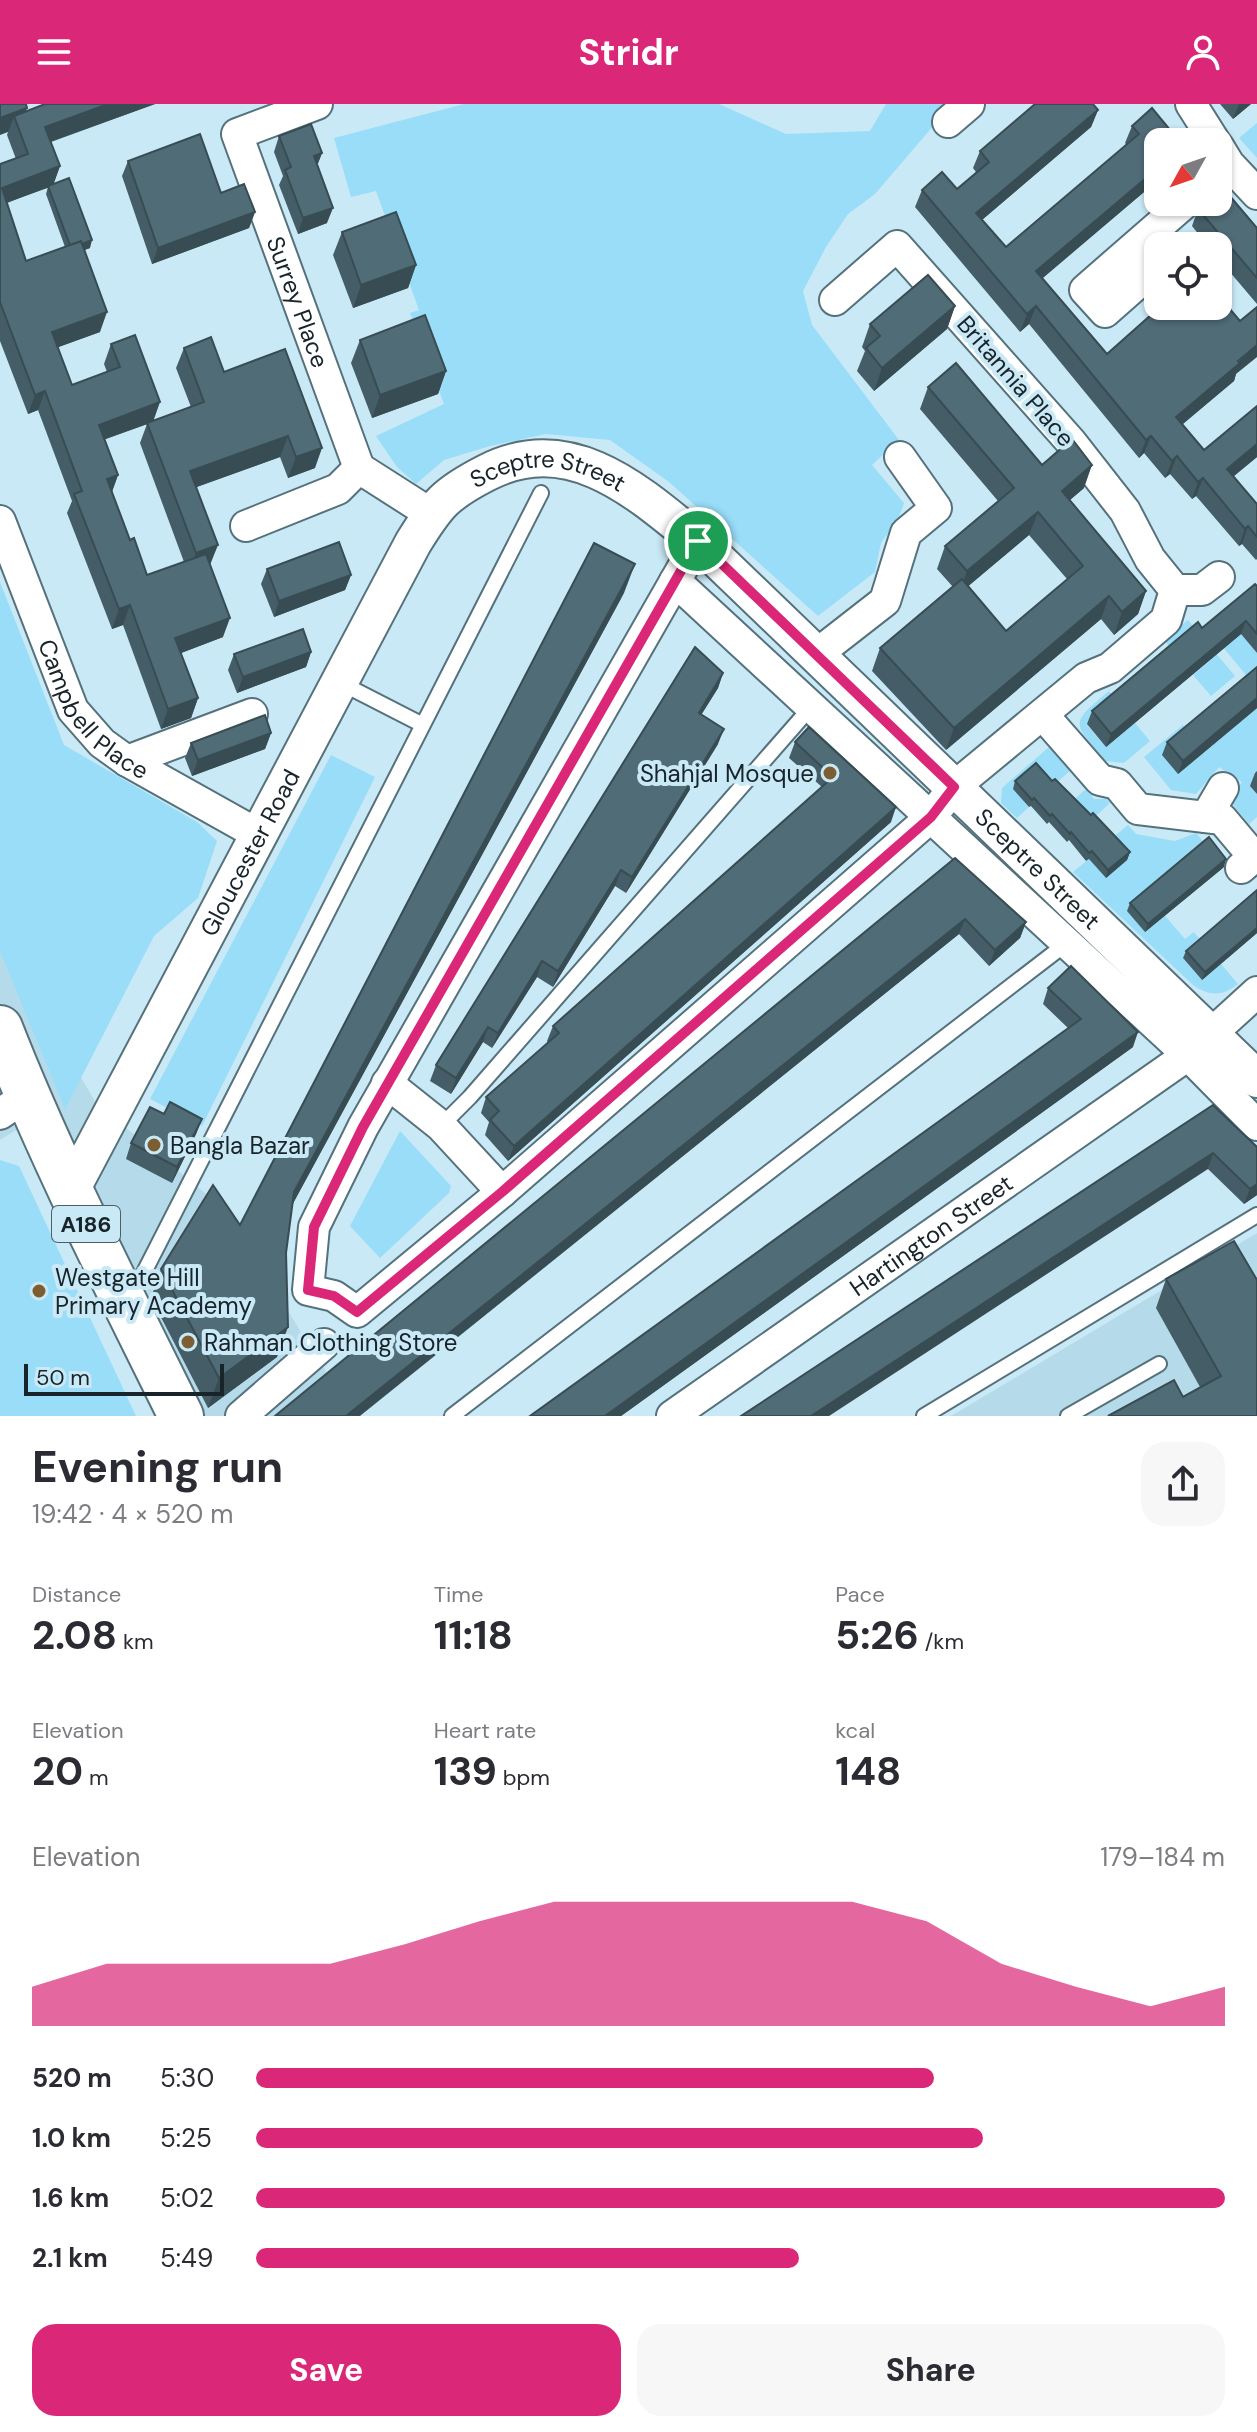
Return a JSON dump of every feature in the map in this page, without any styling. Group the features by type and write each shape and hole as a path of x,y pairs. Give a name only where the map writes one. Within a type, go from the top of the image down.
{"main road":[{"name":"A186","path":"0,1028 13,1105 70,1192 181,1416"}],"street":[{"name":"Surrey Place","path":"317,104 237,134 359,468"},
{"path":"1191,104 1204,128"},
{"path":"1232,169 1257,194"},
{"path":"1140,242 1170,216"},
{"name":"Britannia Place","path":"835,300 897,246 1071,442 1125,511 1150,559 1175,590"},
{"path":"817,654 885,601 906,533 936,508 900,457"},
{"name":"Sceptre Street","path":"431,514 447,495 506,463 534,458 563,459 590,468 632,489 698,541 954,787 1199,1045 1257,1125"},
{"path":"246,526 338,489 359,468 431,514"},
{"name":"Gloucester Road","path":"70,1192 431,514"},
{"name":"Campbell Place","path":"0,521 73,710 102,743 127,761 259,835"},
{"path":"698,541 363,1127 314,1227 308,1290 334,1296 357,1312 502,1192 931,817 954,787 1086,678 1110,668 1166,620 1175,590 1202,590 1219,577"},
{"name":"Sceptre Street","path":"675,581 1067,943 1199,1045 1257,1079"},
{"path":"127,761 252,714"},
{"path":"1043,715 1100,780 1117,784 1138,809 1222,819 1254,857 1241,868"},
{"path":"1206,817 1223,788"},
{"name":"Hartington Street","path":"672,1416 1199,1045 1257,992"},
{"path":"387,1083 441,1126 502,1192"},
{"path":"241,1416 324,1344"}],"lane":[{"path":"127,1306 541,493"},
{"path":"339,682 421,724"},
{"path":"441,1126 470,1097 811,707"},
{"path":"452,1416 1067,943"},
{"path":"924,1416 1257,1215"},
{"path":"1068,1416 1159,1364"}],"shaded area":[{"path":"464,104 719,104 786,134 870,131 886,104 952,104 875,194 848,214 803,291 812,325 899,440 872,465 904,503 899,517 881,543 875,572 818,616 669,482 610,440 546,434 490,446 444,460 416,484 397,467 376,436 444,404 410,313 419,310 376,191 351,197 334,138"},
{"path":"1257,123 1257,158 1239,138"},
{"path":"0,582 64,745 197,822 217,841 198,898 154,936 65,1109 0,951"},
{"path":"1227,617 1257,653 1257,703 1239,681 1246,675 1207,628"},
{"path":"1188,620 1235,676 1211,696 1193,675 1212,659 1174,652 1164,640"},
{"path":"1109,691 1116,700 1087,725 1106,747 1135,723 1150,741 1124,763 1106,761 1080,724 1087,711"},
{"path":"1257,708 1257,780 1251,786 1257,794 1257,817 1249,824 1230,801 1242,782 1219,767 1196,794 1171,790 1144,757 1183,725 1190,733 1178,774"},
{"path":"1049,747 1070,771 1049,789 1013,789 1029,807 1017,818 1001,803 1002,788"},
{"path":"331,755 375,777 202,1126 150,1099"},
{"path":"1086,789 1094,799 1106,799 1110,803 1088,823 1070,803"},
{"path":"1128,825 1136,834 1175,841 1196,833 1206,845 1145,932 1165,916 1185,939 1194,932 1202,942 1184,959 1202,980 1221,964 1238,984 1232,988 1216,994 1193,985 1073,872 1089,859 1106,878 1127,860 1110,840"},
{"path":"0,938 96,1103 223,1208 354,1416 178,1416 16,1130 0,1140"},
{"path":"400,1131 451,1186 449,1193 380,1258 350,1226"},
{"name":"Westgate Hill Primary Academy","path":"0,1160 19,1166 136,1416 0,1416"},
{"path":"1257,1233 1257,1416 951,1416"}],"building":[{"path":"0,104 26,104 27,108 0,118"},
{"path":"45,104 108,104 45,127 60,166 2,188 26,261 81,241 107,312 52,332 72,385 120,367 111,344 135,335 160,402 99,425 118,475 107,479 147,575 206,554 230,618 175,638 198,698 168,709 130,605 119,609 74,494 82,491 45,391 35,395 0,302 0,164 28,154 14,116"},
{"path":"1035,104 1093,104 1098,110 976,213 1006,247 1139,134 1132,126 1152,108 1168,128 1144,128 1144,180 1036,271 1107,354 1145,320 1232,320 1232,312 1240,321 1257,307 1257,345 1176,417 1204,450 1257,406 1257,444 1227,469 1257,504 1257,537 1248,526 1245,529 1203,478 1198,482 1177,456 1172,461 1151,436 1146,440 1036,306 1027,314 922,190 942,172 957,189 989,162 980,151"},
{"path":"311,124 322,153 314,156 333,208 303,218 285,170 291,167 279,136"},
{"path":"200,134 221,193 244,184 255,212 158,248 128,161"},
{"path":"69,178 92,240 82,244 81,241 70,245 48,186"},
{"path":"1232,199 1257,228 1257,278 1232,249 1232,232 1218,232 1204,216 1232,216"},
{"path":"396,212 416,265 361,285 342,232"},
{"path":"928,275 955,306 882,368 866,348 880,336 870,324"},
{"path":"425,315 446,371 380,395 360,340"},
{"path":"211,337 224,372 285,349 322,448 296,457 288,436 190,471 218,545 196,553 147,423 204,402 184,348"},
{"path":"956,363 1042,465 1072,439 1092,465 1062,491 1146,591 1122,612 1109,596 954,728 880,648 962,579 1006,631 1083,566 1038,512 967,571 945,546 1014,488 928,387"},
{"path":"339,542 351,575 279,601 267,569"},
{"path":"594,543 635,564 294,1192 286,1253 288,1327 219,1378 161,1269 213,1185 240,1225"},
{"path":"1255,584 1257,634 1246,621 1111,734 1092,711 1198,622 1202,628"},
{"path":"303,629 311,652 243,677 234,654"},
{"path":"695,647 723,673 699,713 724,729 632,877 621,870 558,971 542,961 498,1033 488,1027 456,1078 436,1065"},
{"path":"1257,667 1257,698 1183,761 1167,742"},
{"path":"265,715 271,733 198,760 191,743"},
{"path":"809,727 896,807 514,1146 490,1120 499,1111 486,1097 559,1033 553,1026 833,777 795,742"},
{"path":"1036,763 1052,781 1055,779 1091,815 1093,813 1130,852 1108,870 1052,814 1050,816 1034,798 1032,800 1015,781"},
{"path":"1209,837 1226,859 1148,924 1130,903"},
{"path":"955,858 1026,922 995,950 965,919 346,1416 275,1416"},
{"path":"1257,890 1257,928 1205,972 1186,951"},
{"path":"1071,966 1138,1032 605,1416 530,1416 1081,1019 1048,988"},
{"path":"170,1102 202,1119 177,1167 131,1143 150,1107 164,1114"},
{"path":"1213,1105 1257,1147 1257,1184 1250,1189 1213,1153 811,1416 741,1416"},
{"path":"1234,1241 1257,1280 1257,1416 1108,1416 1174,1380 1183,1397 1221,1376 1166,1279"}],"place":[{"name":"Shahjal Mosque","path":"830,773"},
{"name":"Bangla Bazar","path":"154,1145"},
{"name":"Westgate Hill Primary Academy","path":"39,1291"},
{"name":"Rahman Clothing Store","path":"188,1342"}],"route":[{"path":"698,541 954,787 931,817 502,1192 357,1312 334,1296 308,1290 314,1227 363,1127 698,541"}]}
